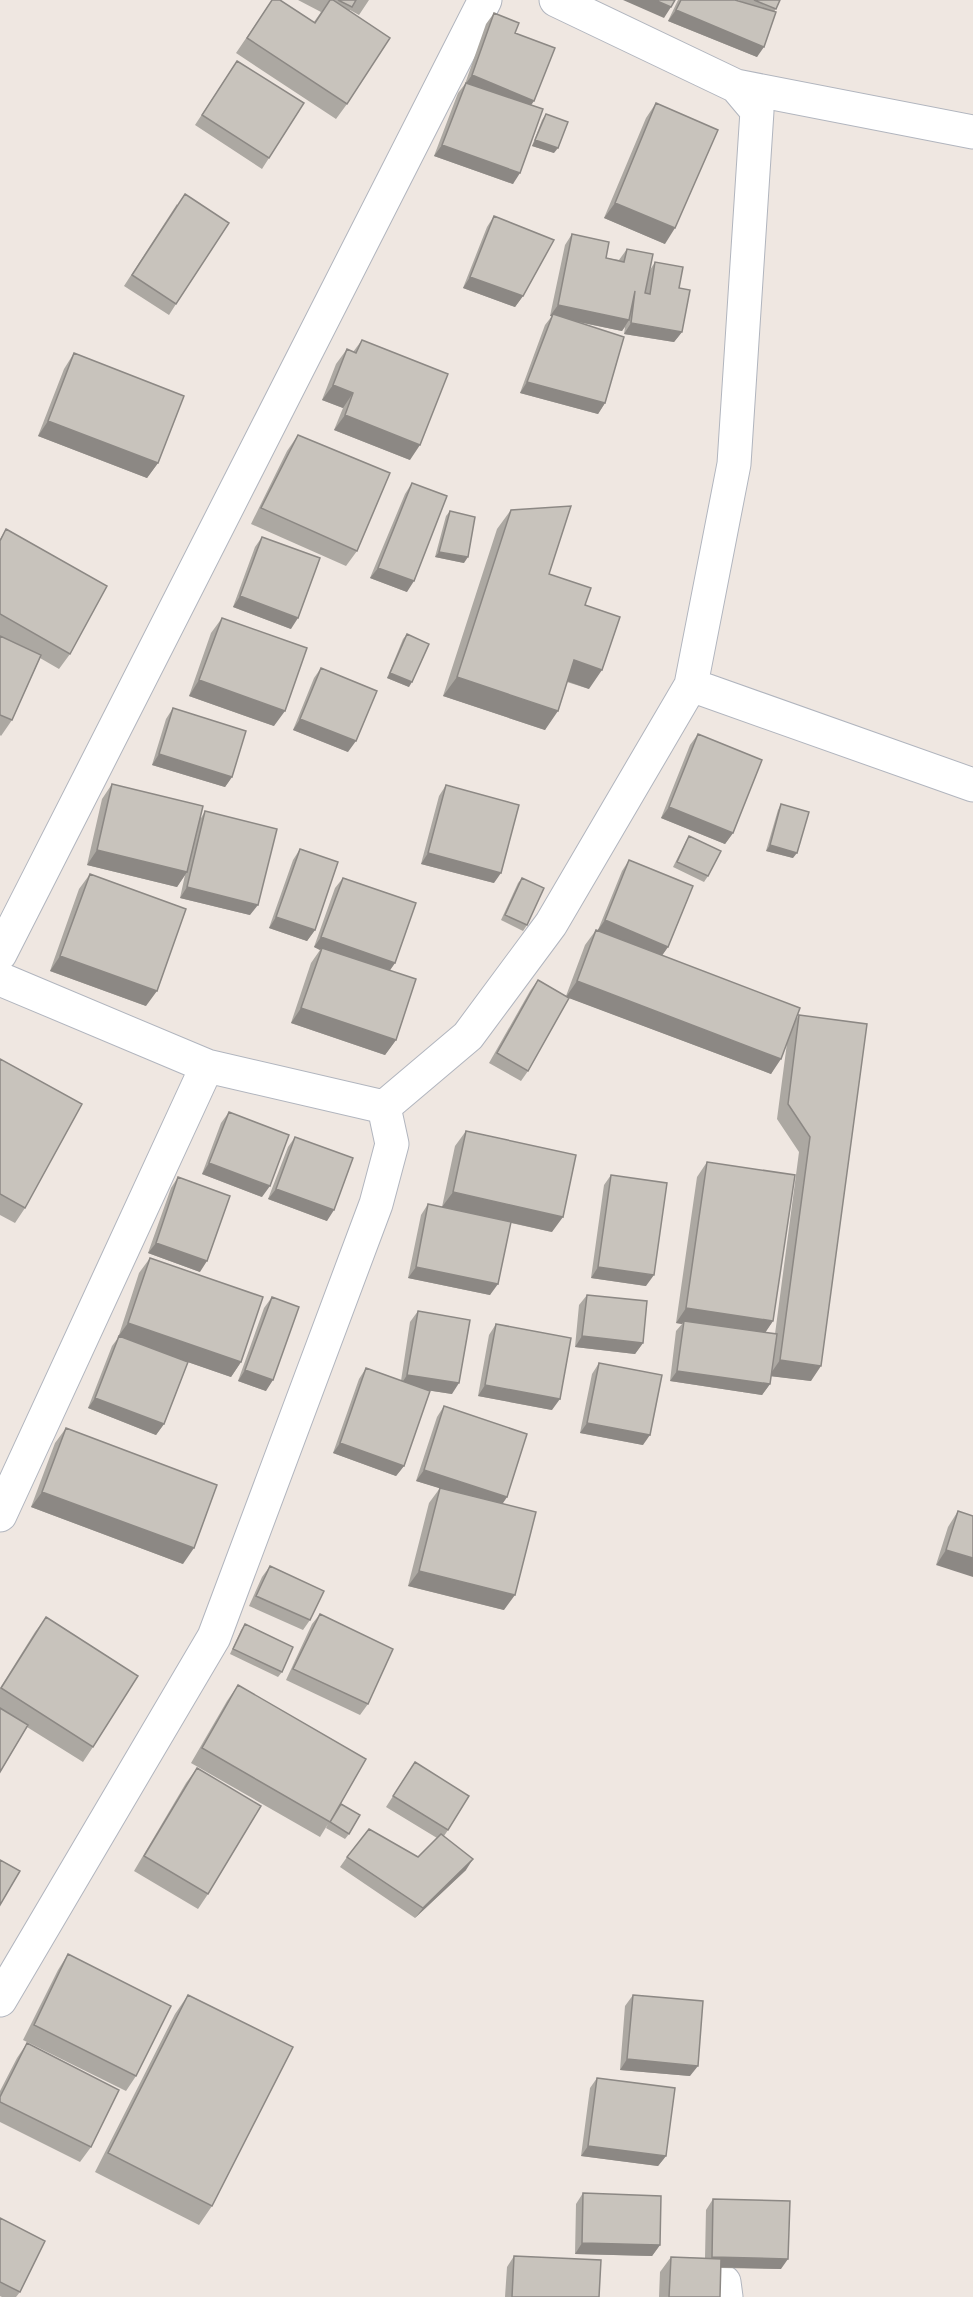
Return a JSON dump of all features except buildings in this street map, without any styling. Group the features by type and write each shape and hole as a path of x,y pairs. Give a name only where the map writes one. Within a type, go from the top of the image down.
{"street":[{"path":"0,954 485,0"},
{"path":"556,0 736,86 973,132"},
{"path":"384,1107 468,1036 551,924 691,685 734,464 757,111 736,86"},
{"path":"691,685 973,785"},
{"path":"0,979 207,1066 384,1107"},
{"path":"0,1515 207,1066"},
{"path":"0,2000 214,1636 376,1204 392,1144 384,1107"}]}
